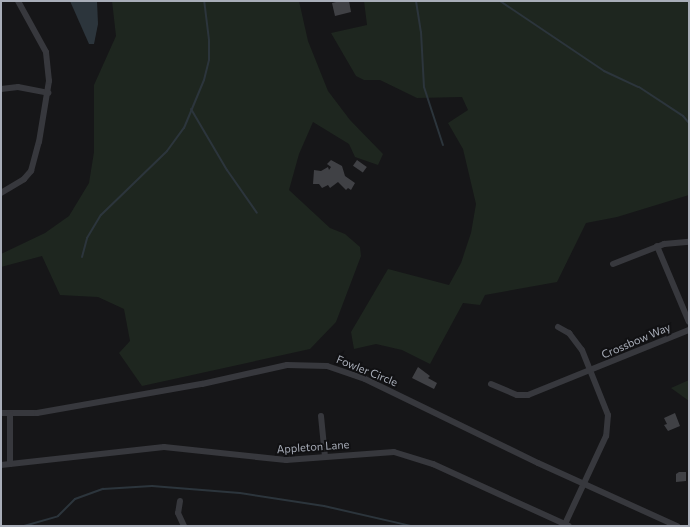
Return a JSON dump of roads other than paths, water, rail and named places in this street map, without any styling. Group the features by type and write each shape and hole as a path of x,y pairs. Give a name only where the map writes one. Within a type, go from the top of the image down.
{"street":[{"path":"1,193 24,179 30,171 39,142 50,73 46,52 18,1"},
{"path":"1,89 18,87 48,93"},
{"path":"613,264 657,246 689,242"},
{"path":"657,246 689,322"},
{"path":"558,327 576,341 606,404 608,425 566,525"},
{"name":"Crossbow Way","path":"491,384 516,395 528,395 591,371 689,330"},
{"name":"Fowler Circle","path":"1,413 37,413 208,383 287,365 317,365 365,379 584,484 677,526"},
{"path":"10,414 10,464"},
{"path":"321,416 325,456"},
{"name":"Appleton Lane","path":"1,464 164,446 269,460 384,452 404,453 566,525"},
{"path":"180,501 178,513 184,526"}],"waterway":[{"path":"82,257 87,238 101,215 167,151 184,128 204,80 209,60 209,40 204,1"},
{"path":"416,1 421,32 424,87 443,145"},
{"path":"500,1 604,71 639,87 683,116 689,123"},
{"path":"191,109 227,170 257,213"},
{"path":"1,526 24,526 58,516 75,499 103,489 152,486 240,493 324,506 411,526"}]}
